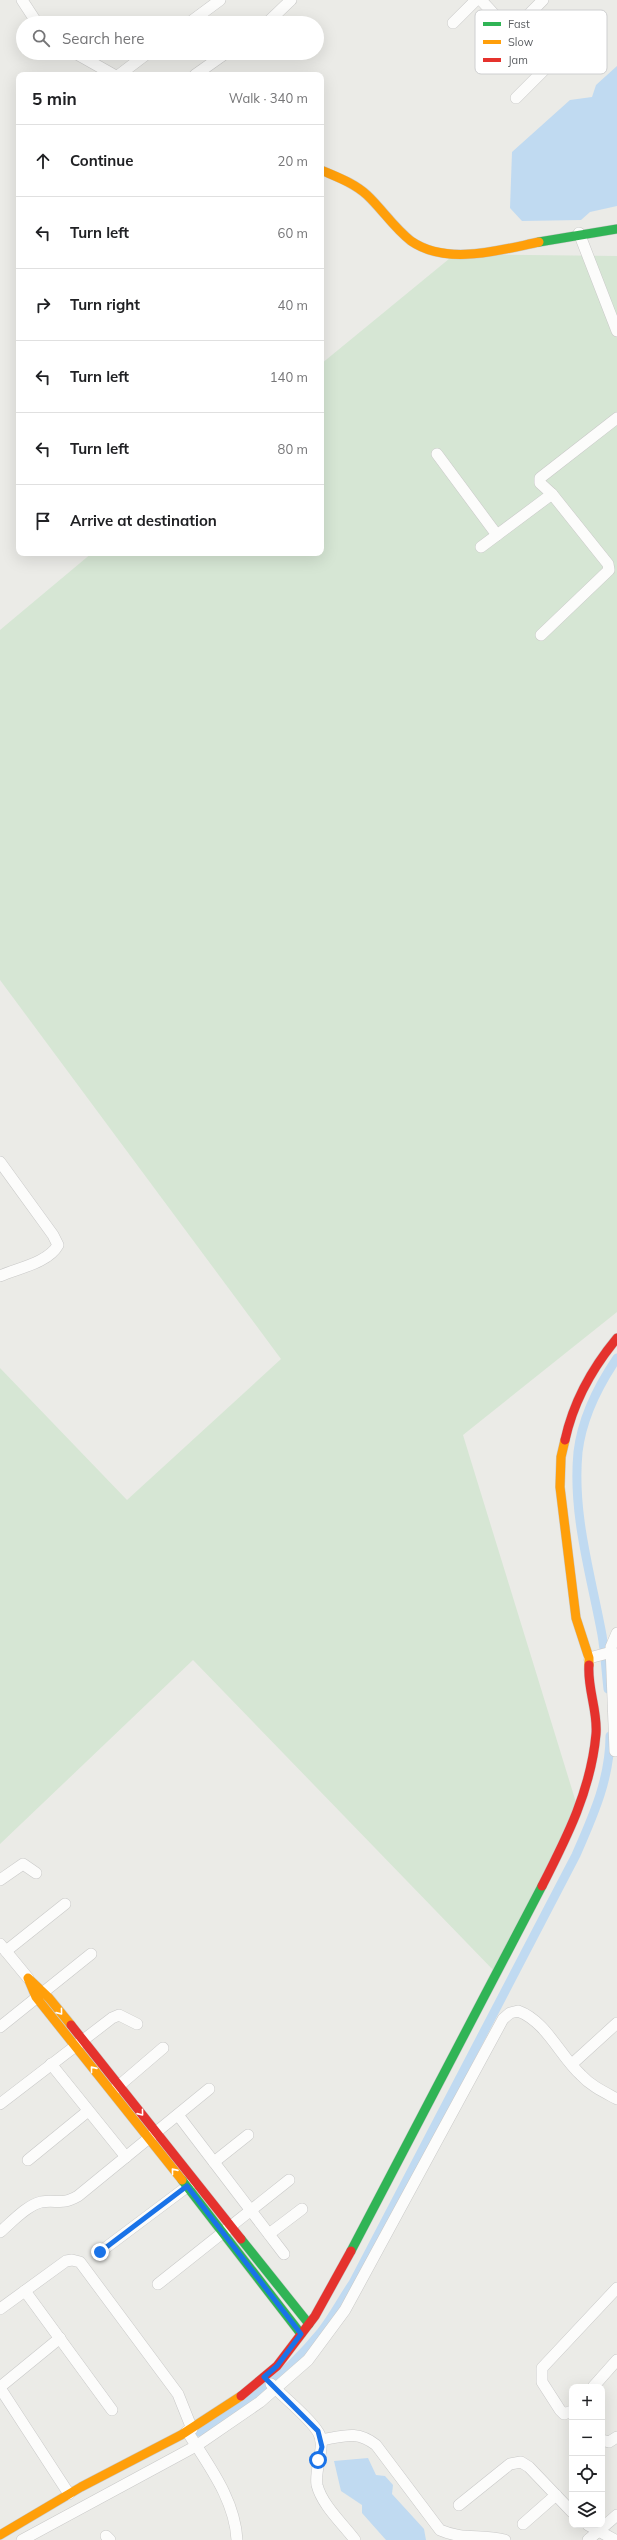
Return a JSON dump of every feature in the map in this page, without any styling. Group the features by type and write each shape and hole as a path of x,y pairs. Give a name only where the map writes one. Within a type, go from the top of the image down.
{"street":[{"path":"22,0 32,16"},
{"path":"198,16 220,0"},
{"path":"274,16 291,0"},
{"path":"453,22 476,0"},
{"path":"481,0 490,10"},
{"path":"533,10 543,0"},
{"path":"87,60 109,72"},
{"path":"123,72 139,60"},
{"path":"199,72 216,60"},
{"path":"516,98 540,74"},
{"path":"324,172 365,193 409,239 435,252 472,254 579,233 617,229"},
{"path":"579,233 617,331"},
{"path":"541,635 609,570 608,564 552,494 540,483 543,473 617,418"},
{"path":"437,454 497,535"},
{"path":"482,547 552,494"},
{"path":"0,1162 54,1234 58,1246 54,1252 47,1257 0,1276"},
{"path":"615,1751 616,1739 605,1655 576,1618 560,1487 561,1457 568,1425 583,1389 606,1350 617,1338"},
{"path":"22,2540 192,2436 270,2383 277,2366 309,2324 361,2233 512,1946 576,1818 588,1778 596,1733 588,1676 611,1647 617,1633"},
{"path":"0,1880 23,1864 36,1873"},
{"path":"65,1904 3,1947 227,2230 301,2334"},
{"path":"0,2027 91,1954"},
{"path":"0,2535 69,2494 192,2436 230,2405 308,2360 345,2310 504,2019 514,2012 523,2013 551,2038 572,2064 593,2086 617,2099"},
{"path":"0,2104 112,2018 119,2015 137,2024"},
{"path":"572,2064 617,2023"},
{"path":"115,2089 163,2048"},
{"path":"51,2064 126,2157"},
{"path":"0,2232 35,2204 50,2201 64,2203 78,2196 209,2089"},
{"path":"28,2160 88,2110"},
{"path":"178,2115 284,2254"},
{"path":"214,2162 248,2134"},
{"path":"158,2284 289,2180"},
{"path":"100,2252 191,2184"},
{"path":"269,2234 302,2209"},
{"path":"227,2230 309,2324"},
{"path":"0,2309 66,2261 72,2260 80,2262 178,2394 192,2436 230,2501 235,2516 237,2540"},
{"path":"569,2413 560,2410 542,2382 542,2368 617,2288"},
{"path":"25,2291 112,2410"},
{"path":"60,2338 0,2388 69,2494"},
{"path":"596,2384 617,2360"},
{"path":"270,2383 318,2431 321,2440 316,2471 318,2487 324,2501 356,2540"},
{"path":"321,2440 354,2434 365,2436 376,2445 440,2530 460,2540 504,2540"},
{"path":"605,2441 609,2442 617,2437"},
{"path":"459,2505 510,2464 516,2462 529,2467 569,2509"},
{"path":"523,2524 556,2495"},
{"path":"588,2540 603,2535 617,2515"},
{"path":"592,2528 603,2535 615,2540"}],"green space":[{"path":"455,254 617,256 617,1312 463,1435 578,1809 497,1974 193,1660 0,1844 0,1368 127,1500 281,1359 0,980 0,630 88,556 324,556 324,362"}],"water":[{"path":"617,66 617,206 590,212 581,220 522,221 510,208 512,152 570,100 592,97 596,85"},
{"path":"368,2458 376,2475 385,2476 393,2485 392,2494 424,2529 426,2540 386,2540 362,2513 362,2505 341,2491 334,2461"}],"waterway":[{"path":"608,1689 602,1635 580,1521 577,1475 580,1439 587,1415 597,1391 617,1358"},
{"path":"199,2432 249,2400 280,2375 321,2332 353,2283 576,1855 594,1812 604,1782 610,1736"}],"traffic: fast":[{"path":"539,242 617,229"},
{"path":"351,2251 542,1886"},
{"path":"182,2180 301,2334"},
{"path":"241,2239 309,2324"}],"traffic: slow":[{"path":"324,171 357,187 372,200 405,236 425,249 441,253 474,254 508,249 539,242"},
{"path":"565,1440 561,1457 560,1487 576,1618 589,1658 589,1665"},
{"path":"71,2025 49,1998 28,1978 36,1997 182,2180"},
{"path":"0,2535 81,2487 181,2435 241,2396"}],"traffic: jam":[{"path":"565,1440 573,1413 585,1386 592,1373 617,1338"},
{"path":"542,1886 569,1831 589,1774 596,1734 589,1665"},
{"path":"71,2025 241,2239"},
{"path":"241,2396 277,2366 315,2316 351,2251"}],"route":[{"path":"100,2252 187,2186 301,2334 277,2366 264,2377 318,2431 322,2447 318,2460"}]}
